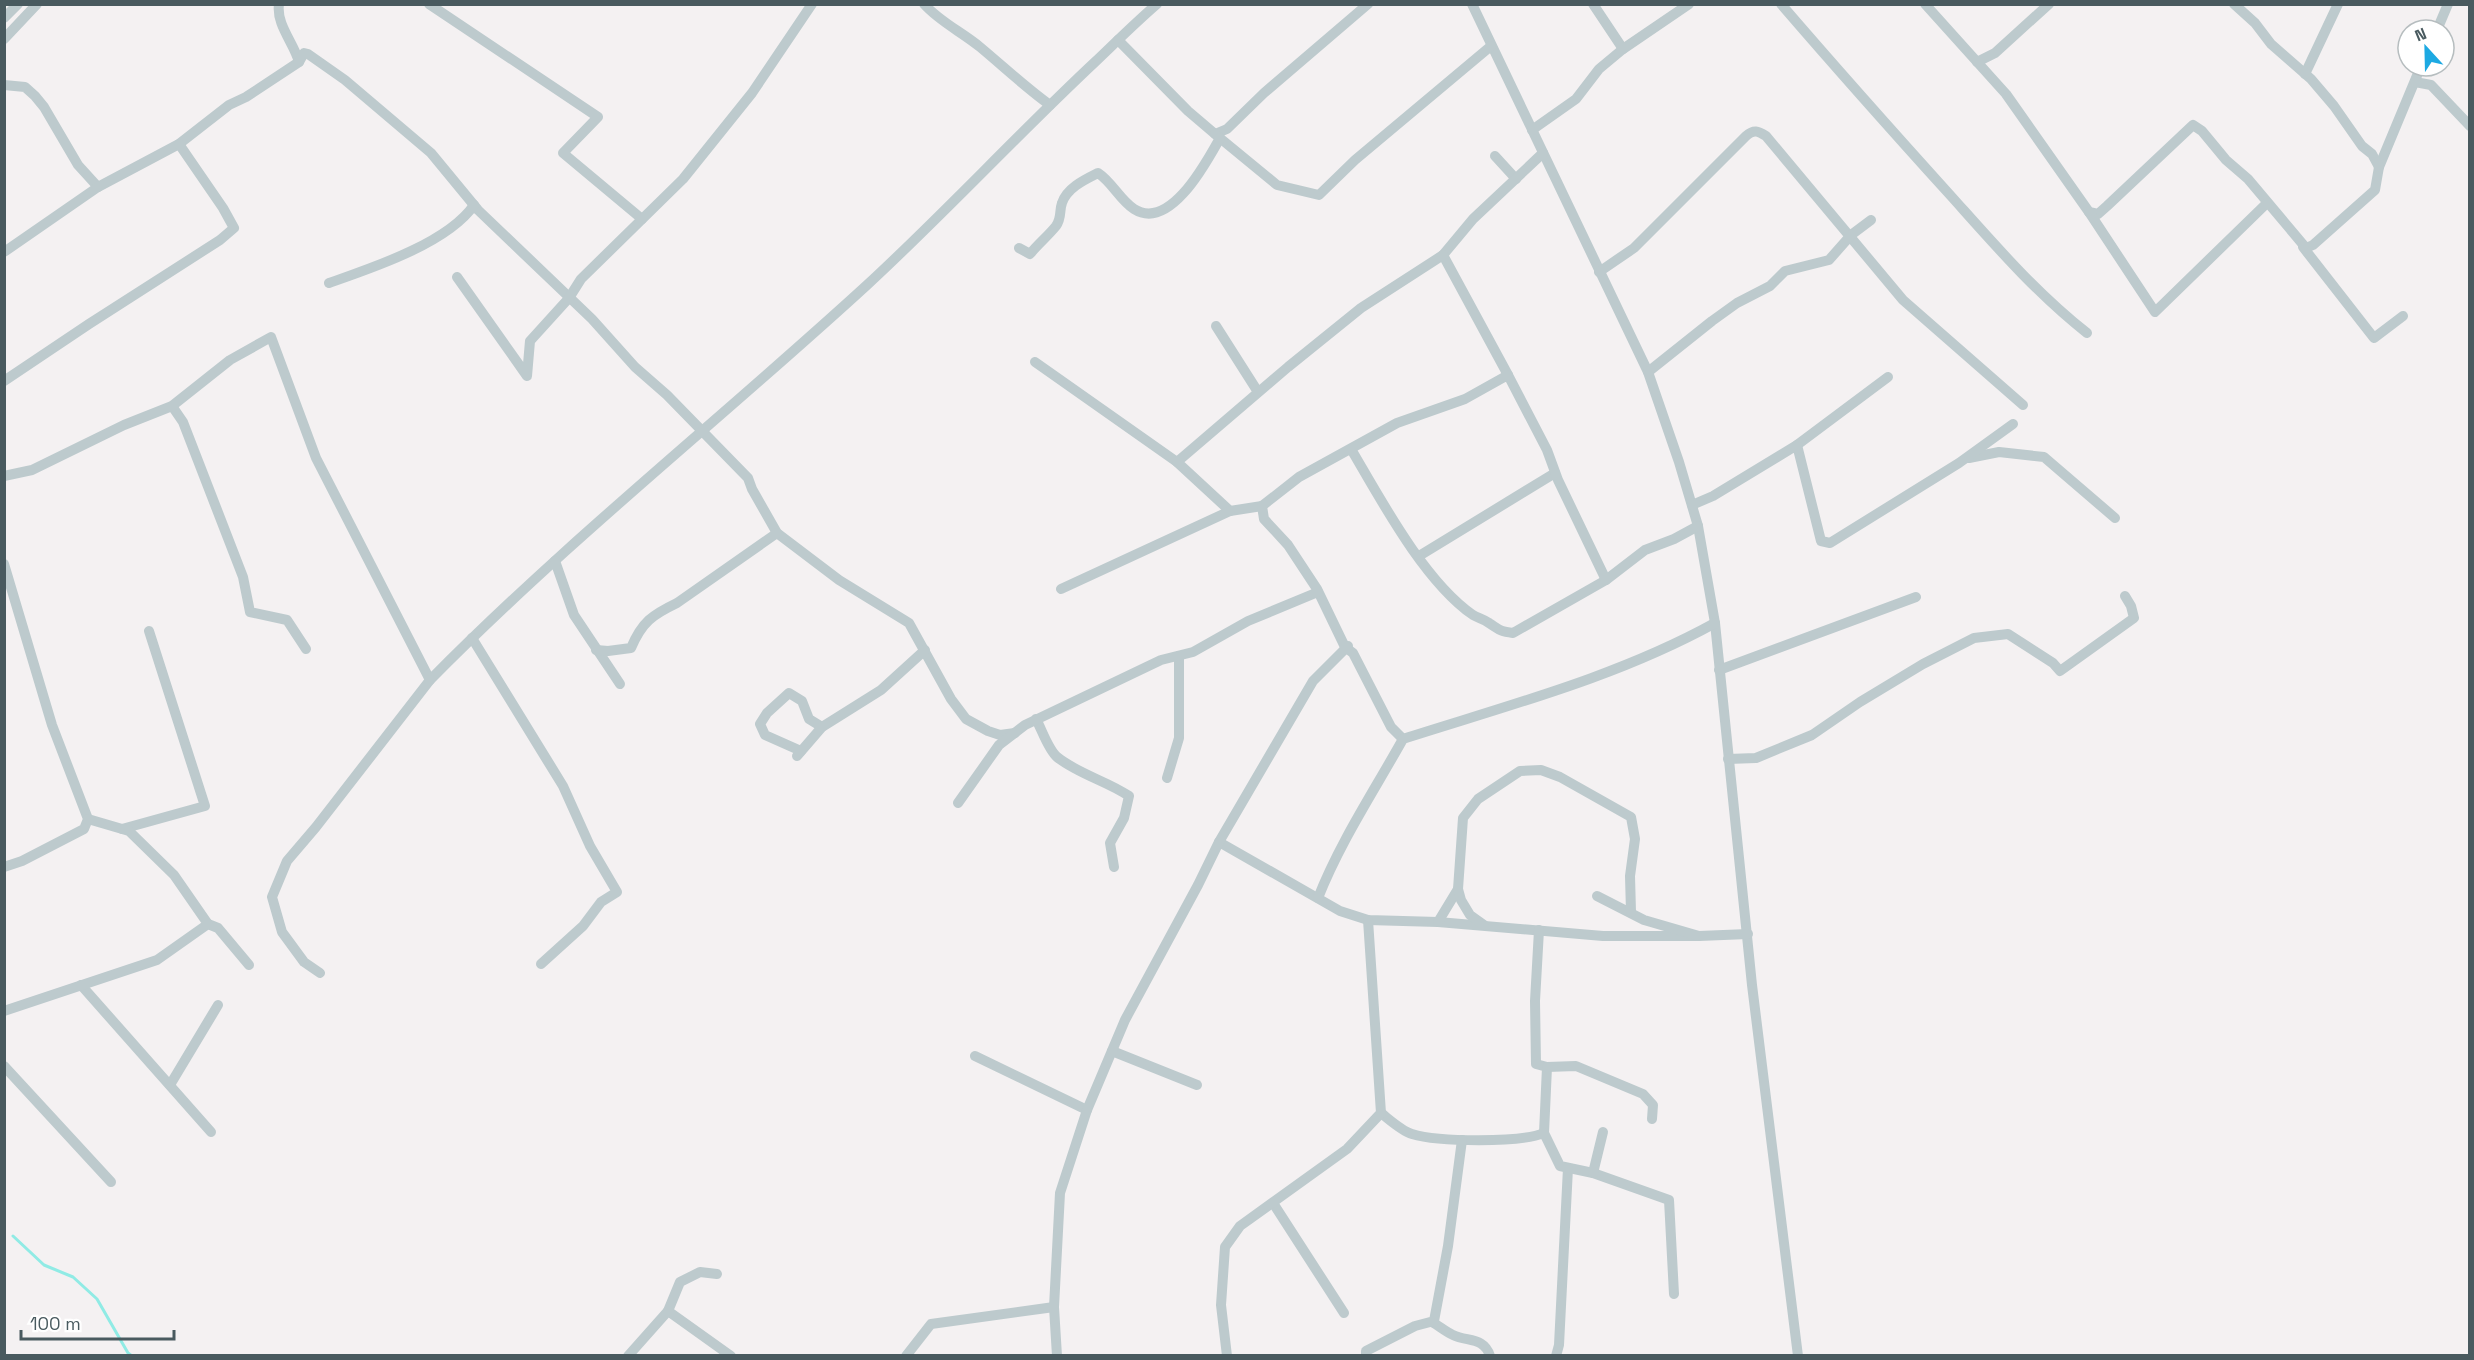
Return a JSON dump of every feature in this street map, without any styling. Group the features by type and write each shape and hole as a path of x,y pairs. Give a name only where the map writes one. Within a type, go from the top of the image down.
{"street":[{"path":"4,18 18,4"},
{"path":"4,39 36,4"},
{"path":"279,4 282,25 299,54 316,58 431,153 474,205 748,478 777,533 830,573 909,623 951,699 966,719 1000,735 1015,733"},
{"path":"429,4 598,117 563,153 642,219"},
{"path":"458,277 527,376 530,341 569,298 581,279 683,179 752,93 812,4"},
{"path":"924,4 934,16 980,46 1025,87 1050,105"},
{"path":"320,973 304,962 282,932 272,897 287,861 316,828 430,680 555,561 824,325 915,241 1050,105 1157,4"},
{"path":"1019,248 1030,254 1057,225 1061,216 1062,204 1071,190 1079,182 1098,173 1135,210 1150,212 1166,208 1181,197 1197,178 1218,136 1264,93 1368,4"},
{"path":"1472,4 1648,372 1698,526 1715,622 1772,1150 1798,1356"},
{"path":"1593,4 1623,49"},
{"path":"1532,130 1576,99 1599,69 1623,49 1689,4"},
{"path":"1781,4 1847,82 1988,237 2057,310 2087,333"},
{"path":"1925,4 2006,94 2089,212 2155,312 2267,203"},
{"path":"1977,62 1995,53 2049,4"},
{"path":"2234,4 2334,106 2362,146 2372,154 2379,167"},
{"path":"2305,74 2338,4"},
{"path":"2442,18 2448,4"},
{"path":"1118,40 1188,111 1277,185 1319,195 1354,160 1491,46"},
{"path":"4,252 98,187 179,144 229,105 246,97 299,54"},
{"path":"2303,248 2313,245 2375,190 2379,167 2416,78"},
{"path":"2415,82 2431,85 2469,126"},
{"path":"4,85 25,87 35,96 44,106 78,165 98,187"},
{"path":"2089,212 2098,214 2193,125 2202,130 2226,160 2248,179 2374,338 2403,316"},
{"path":"1599,272 1634,248 1746,136 1756,131 1767,136 1903,300 2023,405"},
{"path":"4,381 88,324 220,240 234,228 224,208 179,144"},
{"path":"1177,462 1360,308 1443,255 1473,219 1544,153"},
{"path":"1495,156 1516,179"},
{"path":"329,283 406,253 457,225 474,205"},
{"path":"1648,372 1737,303 1770,286 1785,271 1829,260 1851,235 1871,220"},
{"path":"1443,255 1526,406 1606,580"},
{"path":"1216,326 1258,392"},
{"path":"4,476 32,470 124,425 172,406 230,360 271,338 316,458 430,680"},
{"path":"1035,362 1177,462 1230,511"},
{"path":"1060,589 1230,511 1262,506 1299,477 1397,423 1465,399 1509,375"},
{"path":"1692,505 1713,496 1797,445 1888,377"},
{"path":"172,406 183,422 243,577 250,612 287,620 306,649"},
{"path":"1797,445 1821,541 1830,543 1966,459 2013,424"},
{"path":"1351,449 1400,531 1439,583 1465,608 1499,631 1514,633 1606,580 1645,550 1674,539 1698,526"},
{"path":"1966,459 1999,452 2044,457 2115,518"},
{"path":"1419,556 1555,472"},
{"path":"1262,506 1264,519 1287,545 1318,592 1392,728 1403,739"},
{"path":"596,650 632,648 639,629 660,611 677,603 777,533"},
{"path":"555,561 574,615 620,684"},
{"path":"4,564 52,725 88,819 84,829 32,856 4,867"},
{"path":"958,803 999,745 1036,720 1161,660 1193,652 1248,621 1318,592"},
{"path":"1728,759 1756,758 1812,735 1860,702 1923,664 1974,638 2008,634 2053,663 2060,671 2134,618 2125,596"},
{"path":"1719,670 1916,597"},
{"path":"1318,898 1333,860 1403,739 1576,685 1622,668 1674,645 1715,622"},
{"path":"122,829 205,806 149,632"},
{"path":"472,638 563,786 590,846 617,892 602,902 583,926 541,964"},
{"path":"1057,1356 1054,1307 1060,1193 1087,1110 1125,1020 1219,842 1313,681 1347,647"},
{"path":"822,727 809,719 801,701 789,693 767,713 760,724 765,735 799,754 822,727 881,690 925,650"},
{"path":"1167,778 1179,738 1179,656"},
{"path":"1036,720 1056,756 1085,773 1111,784 1129,796 1124,818 1110,843 1114,867"},
{"path":"1485,926 1470,915 1461,900 1458,889 1463,818 1478,799 1520,771 1541,770 1560,777 1631,817 1635,839 1630,876 1631,912"},
{"path":"88,819 129,831 174,875 208,924 218,928 249,965"},
{"path":"1219,842 1340,910 1368,920 1438,922 1603,936 1748,934"},
{"path":"1438,922 1458,889"},
{"path":"1598,896 1644,920 1698,936"},
{"path":"1227,1356 1221,1305 1225,1247 1240,1226 1347,1149 1381,1113 1368,920"},
{"path":"4,1011 157,960 208,924"},
{"path":"1539,930 1535,1001 1536,1064 1547,1067 1576,1066 1643,1094 1653,1105 1652,1119"},
{"path":"81,985 211,1132"},
{"path":"170,1085 218,1005"},
{"path":"1112,1051 1197,1084"},
{"path":"975,1056 1087,1110"},
{"path":"4,1066 111,1182"},
{"path":"1547,1067 1544,1134 1560,1166 1593,1173 1669,1200 1674,1294"},
{"path":"1381,1113 1411,1134 1462,1140 1509,1140 1544,1134"},
{"path":"1593,1173 1603,1132"},
{"path":"1432,1322 1448,1246 1462,1140"},
{"path":"1556,1356 1559,1345 1568,1168"},
{"path":"1273,1203 1344,1313"},
{"path":"628,1356 668,1311 680,1282 700,1272 717,1274"},
{"path":"906,1356 931,1324 1054,1307"},
{"path":"668,1311 731,1356"},
{"path":"1366,1356 1366,1351 1415,1326 1432,1322 1455,1336 1477,1341 1487,1347 1490,1356"}],"waterway":[{"path":"13,1236 44,1265 73,1277 97,1299 128,1353 132,1356"}]}
